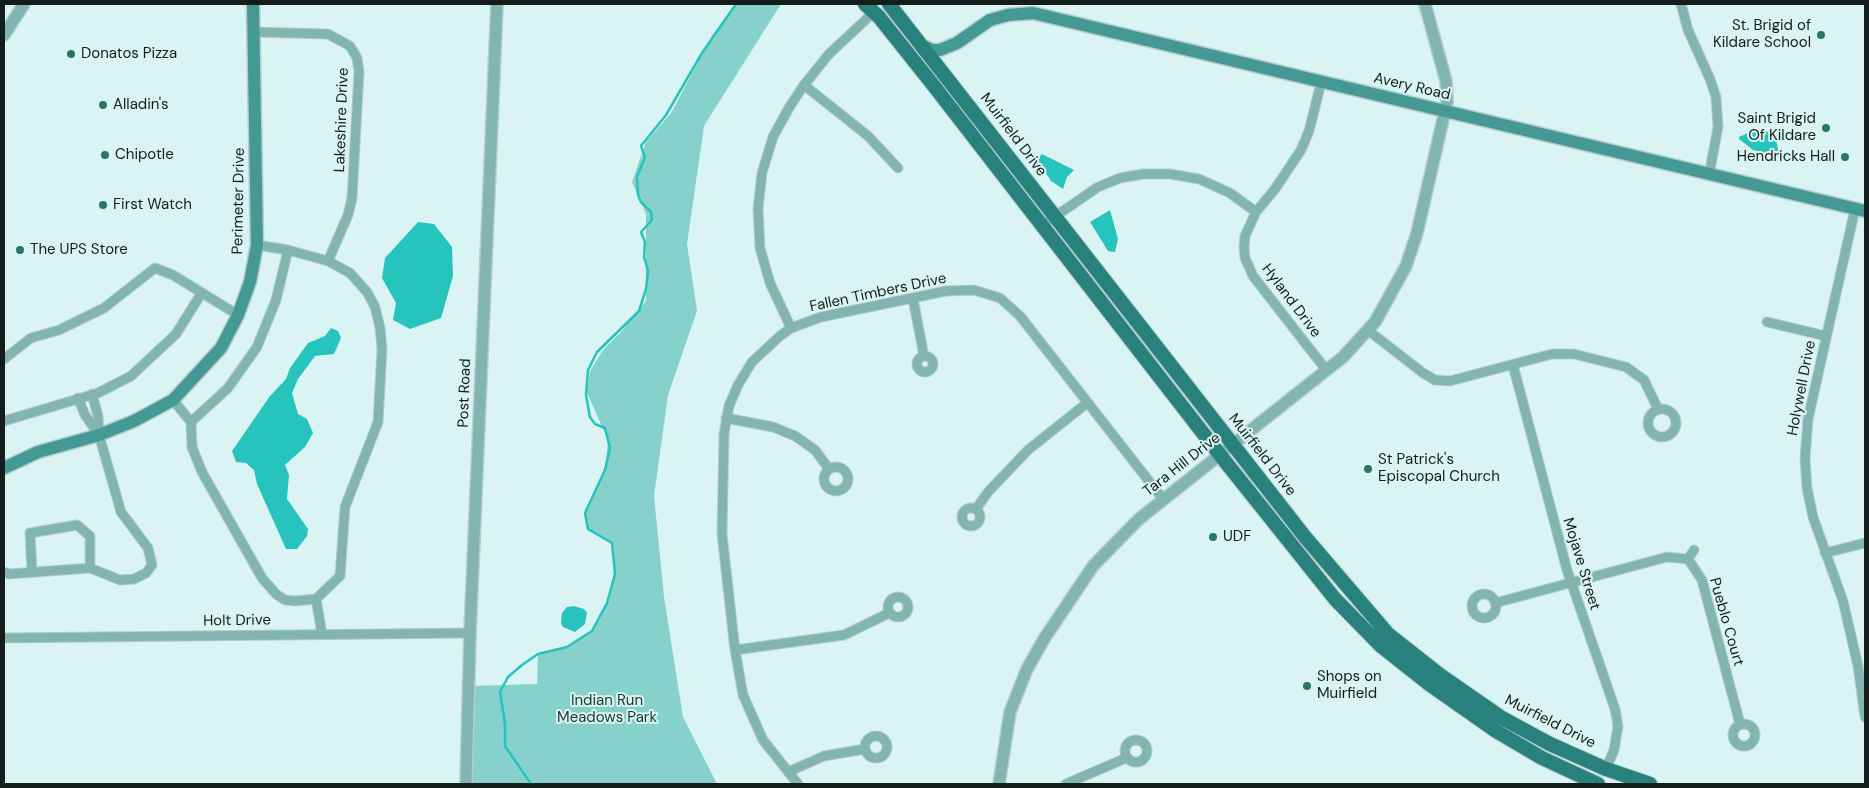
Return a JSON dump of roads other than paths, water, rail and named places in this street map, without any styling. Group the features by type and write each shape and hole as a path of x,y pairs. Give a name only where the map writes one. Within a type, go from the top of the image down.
{"main road":[{"name":"Perimeter Drive","path":"4,468 38,452 99,435 134,421 173,400 221,348 238,315 250,282 258,246 253,4"},
{"name":"Muirfield Drive","path":"889,4 938,64 1233,444 1306,536 1388,634 1440,675 1502,718 1550,744 1606,769 1650,784"},
{"path":"871,7 899,30 922,60 938,64"},
{"path":"871,7 1220,455 1335,599 1381,646 1429,684 1496,731 1542,758 1599,784"},
{"name":"Avery Road","path":"938,64 957,43 990,20 1016,13 1033,13 1860,210"},
{"name":"Avery Road","path":"926,49 937,50 957,43"}],"street":[{"path":"4,35 24,4"},
{"name":"Post Road","path":"466,784 470,633 498,4"},
{"name":"Tara Hill Drive","path":"999,784 1010,712 1027,669 1073,594 1104,552 1163,499 1344,357 1369,330 1406,266 1416,233 1445,112 1447,88 1425,4"},
{"path":"1681,4 1688,30 1716,97 1718,127 1709,175"},
{"path":"792,328 764,268 760,248 758,208 762,173 774,137 790,106 829,54 871,7"},
{"name":"Lakeshire Drive","path":"254,32 328,34 350,46 357,58 359,72 352,198 348,215 328,261"},
{"name":"Hyland Drive","path":"1321,83 1309,130 1301,150 1275,189 1256,212 1245,236 1244,247 1248,267 1327,371"},
{"path":"804,85 868,136 898,168"},
{"path":"1041,226 1082,196 1110,182 1130,176 1158,173 1184,176 1216,186 1256,212"},
{"name":"Holywell Drive","path":"1860,210 1826,336 1808,419 1805,448 1808,493 1812,516 1841,595 1853,642 1865,717"},
{"path":"173,400 190,422 192,447 202,472 262,578 276,594 285,600 296,602 316,599 340,576 345,507 378,422 382,349 380,328 375,307 367,292 350,273 328,261 288,250 258,246"},
{"path":"190,422 228,388 257,347 276,300 288,250"},
{"path":"4,359 31,338 59,330 104,308 151,269 159,268 173,275 201,294 238,315"},
{"name":"Fallen Timbers Drive","path":"798,784 762,740 743,695 722,534 726,418 738,385 752,362 792,328 820,317 960,290 974,290 1000,298 1020,316 1163,499"},
{"path":"4,421 92,394 131,376 176,334 201,294"},
{"path":"913,299 924,356"},
{"path":"1767,322 1826,336"},
{"path":"1369,330 1423,374 1436,380 1450,381 1552,354 1574,354 1626,368 1644,380 1658,409"},
{"name":"Mojave Street","path":"1513,365 1571,582 1615,709 1618,726 1614,750 1606,769"},
{"path":"4,572 9,574 90,568 120,580 134,579 146,573 152,564 148,548 120,512 99,435 98,416 92,394"},
{"path":"78,398 85,415 99,435"},
{"path":"976,509 988,492 1028,450 1087,403"},
{"path":"726,418 773,427 795,436 815,450 828,469"},
{"path":"32,571 30,534 77,524 90,536 90,568"},
{"path":"1824,553 1865,543"},
{"path":"1495,603 1667,557 1678,556 1688,559 1694,550"},
{"name":"Pueblo Court","path":"1688,559 1702,580 1740,724"},
{"path":"316,599 322,634"},
{"path":"736,650 844,635 889,612"},
{"name":"Holt Drive","path":"4,638 470,633"},
{"path":"788,772 824,756 865,749"},
{"path":"1066,784 1126,758"},
{"path":"1599,784 1606,769"}],"waterway":[{"path":"531,784 505,746 505,724 500,692 508,677 538,654 567,647 592,631 607,603 615,574 612,543 588,529 585,513 605,470 610,448 605,428 595,424 590,417 586,395 588,370 597,352 639,311 646,289 648,271 644,257 645,242 641,232 652,220 651,212 641,202 638,195 637,177 645,157 641,146 666,115 702,53 736,4"}],"place":[{"name":"St. Brigid of Kildare School","path":"1821,35"},
{"name":"Donatos Pizza","path":"71,54"},
{"name":"Alladin's","path":"103,105"},
{"name":"Saint Brigid Of Kildare","path":"1826,128"},
{"name":"Chipotle","path":"105,155"},
{"name":"Hendricks Hall","path":"1845,157"},
{"name":"First Watch","path":"103,205"},
{"name":"The UPS Store","path":"20,250"},
{"name":"St Patrick's Episcopal Church","path":"1368,469"},
{"name":"UDF","path":"1213,537"},
{"name":"Shops on Muirfield","path":"1307,686"}],"park label":[{"name":"Indian Run Meadows Park","path":"607,710"}]}
